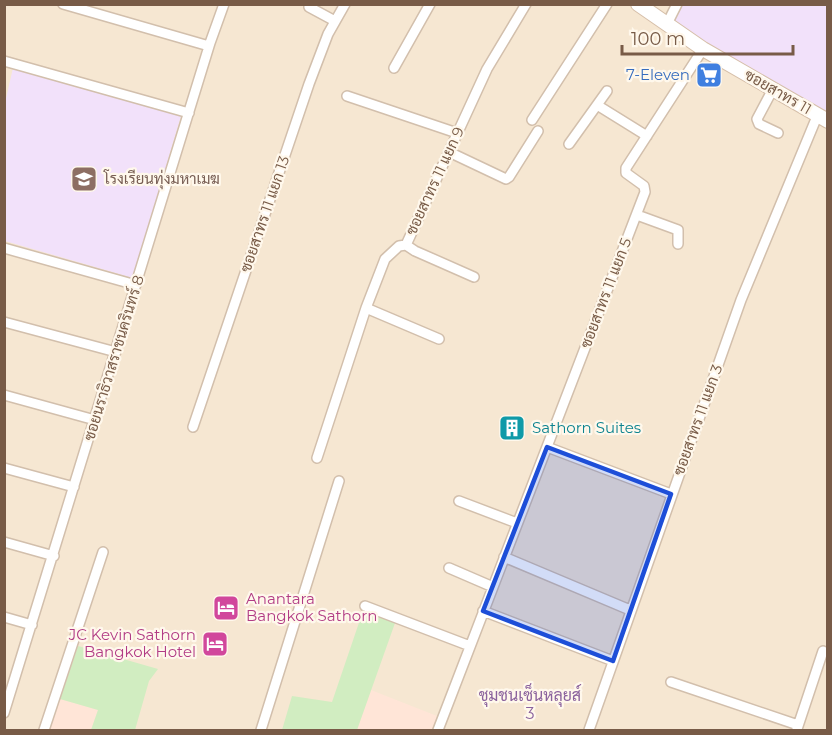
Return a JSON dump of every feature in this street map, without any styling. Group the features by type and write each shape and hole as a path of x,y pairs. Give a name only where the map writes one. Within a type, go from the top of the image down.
{"street":[{"path":"63,4 209,46"},
{"name":"ซอยนราธิวาสราชนครินทร์ 8","path":"4,712 8,688 54,556 209,46 224,4"},
{"name":"ซอยสาทร 11 แยก 13","path":"193,427 309,84 328,34 345,4"},
{"path":"394,68 430,4"},
{"name":"ซอยสาทร 11 แยก 9","path":"317,458 366,308 386,259 399,246 406,245 487,69 526,4"},
{"path":"532,120 607,4"},
{"name":"ซอยสาทร 11","path":"638,4 703,49 823,118"},
{"path":"667,24 677,4"},
{"path":"309,7 335,21"},
{"name":"ซอยสาทร 11 แยก 5","path":"438,730 637,214 645,188 628,175 626,168 703,49"},
{"path":"4,61 189,114"},
{"path":"773,89 757,119 759,124 778,133"},
{"path":"569,144 607,91"},
{"path":"347,96 458,133"},
{"path":"597,105 647,135"},
{"name":"ซอยสาทร 11 แยก 3","path":"589,730 741,300 823,118"},
{"path":"449,152 506,179 538,131"},
{"path":"637,214 678,230 678,244"},
{"path":"406,245 474,277"},
{"path":"4,248 136,285"},
{"path":"366,308 439,339"},
{"path":"4,322 116,352"},
{"path":"4,395 95,420"},
{"path":"547,447 671,494"},
{"path":"4,468 74,488"},
{"path":"261,730 339,481"},
{"path":"459,501 517,523"},
{"path":"4,542 54,556"},
{"path":"44,730 103,552"},
{"path":"504,556 630,610"},
{"path":"449,568 493,586"},
{"path":"365,606 470,646"},
{"path":"483,611 613,661"},
{"path":"4,617 32,624"},
{"path":"671,682 797,728 823,651"}],"highlighted area":[{"path":"547,447 671,494 613,661 483,611"}],"shaded area":[{"path":"4,5 827,5 827,730 5,730"},
{"path":"681,5 827,5 827,114 672,23"},
{"name":"โรงเรียนทุ่งมหาเมฆ","path":"13,68 181,116 133,278 5,241 4,107"},
{"path":"371,690 437,716 432,730 357,730"},
{"path":"60,699 98,710 91,730 49,730"}],"green space":[{"path":"364,608 395,623 357,730 282,730 292,696 332,702"},
{"path":"78,646 158,669 149,681 135,730 91,730 98,710 60,699"}],"place":[{"name":"7-Eleven","path":"709,75"},
{"name":"โรงเรียนทุ่งมหาเมฆ","path":"84,179"},
{"name":"Sathorn Suites","path":"512,428"},
{"name":"Anantara Bangkok Sathorn","path":"226,608"},
{"name":"JC Kevin Sathorn Bangkok Hotel","path":"215,644"}],"district":[{"name":"ชุมชนเซ็นหลุยส์ 3","path":"530,704"}]}
